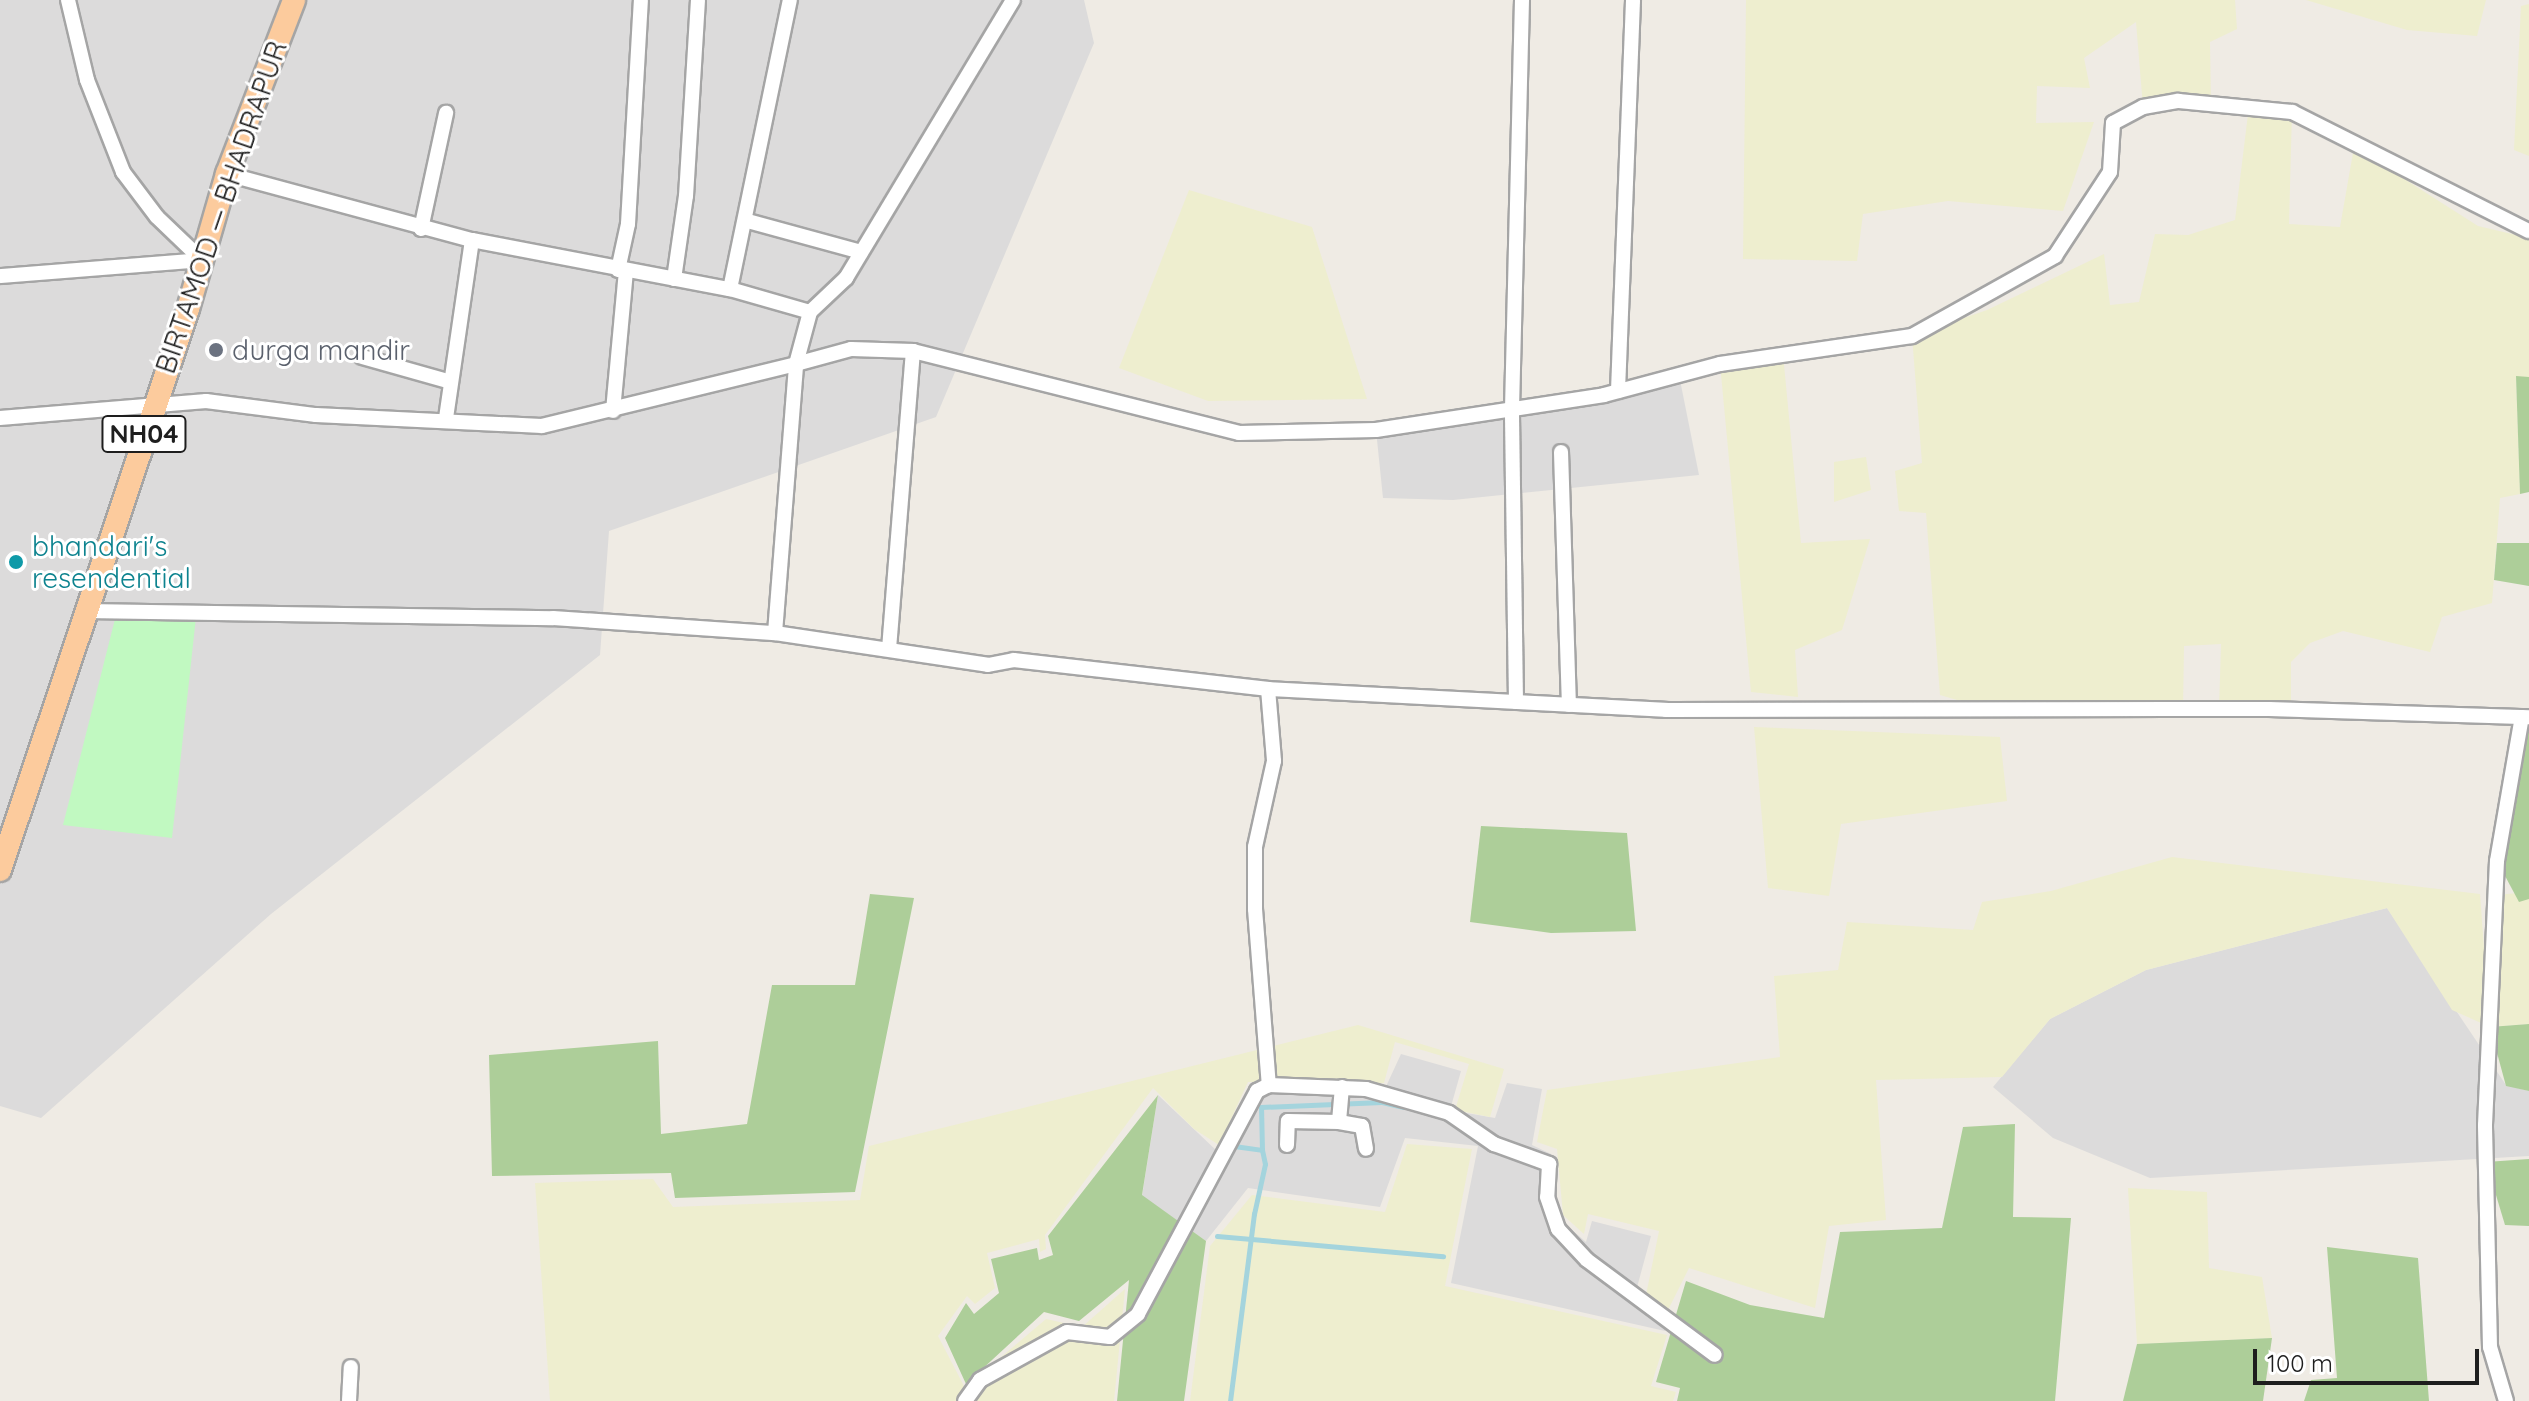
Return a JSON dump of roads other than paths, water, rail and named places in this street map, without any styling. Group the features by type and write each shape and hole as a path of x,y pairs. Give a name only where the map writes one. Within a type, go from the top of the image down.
{"main road":[{"name":"BIRTAMOD — BHADRAPUR","path":"0,870 202,260 227,174 294,0"}],"street":[{"path":"68,0 87,80 123,172 157,217 202,260"},
{"path":"613,411 641,0"},
{"path":"674,279 686,196 698,0"},
{"path":"730,289 748,221 790,0"},
{"path":"775,633 796,364 810,312 832,296 861,252 1013,0"},
{"path":"1516,702 1512,409 1522,0"},
{"path":"1618,391 1633,0"},
{"path":"0,418 206,401 316,415 542,426 613,411 851,349 913,351 1019,382 1239,433 1376,430 1618,391 1720,364 1912,336 2055,256 2110,172 2113,123 2143,107 2178,101 2292,112 2529,231"},
{"path":"421,229 446,113"},
{"path":"227,174 421,229 730,289 810,312"},
{"path":"748,221 861,252"},
{"path":"446,419 472,240"},
{"path":"0,276 202,260"},
{"path":"889,649 913,351"},
{"path":"362,357 451,382"},
{"path":"1561,452 1569,705"},
{"path":"86,611 553,618 775,633 988,665 1014,660 1268,689 1569,705 1983,712 2269,709 2525,717 2497,861 2485,1125 2490,1347 2506,1401"},
{"path":"1268,689 1274,761 1255,847 1255,909 1269,1085"},
{"path":"965,1401 980,1380 1067,1332 1110,1337 1138,1314 1257,1091 1269,1085 1342,1087 1449,1113 1494,1144 1549,1164 1547,1197 1558,1229 1587,1260 1715,1355"},
{"path":"1339,1122 1342,1087"},
{"path":"1287,1145 1288,1121 1339,1122 1362,1126 1366,1149"},
{"path":"349,1401 351,1367"}],"waterway":[{"path":"1234,1146 1262,1150 1261,1107 1382,1102 1403,1107"},
{"path":"1230,1401 1254,1214 1265,1164 1262,1150"},
{"path":"1217,1236 1443,1256"}],"place":[{"name":"durga mandir","path":"216,350"},
{"name":"bhandari's resendential","path":"16,562"}]}
